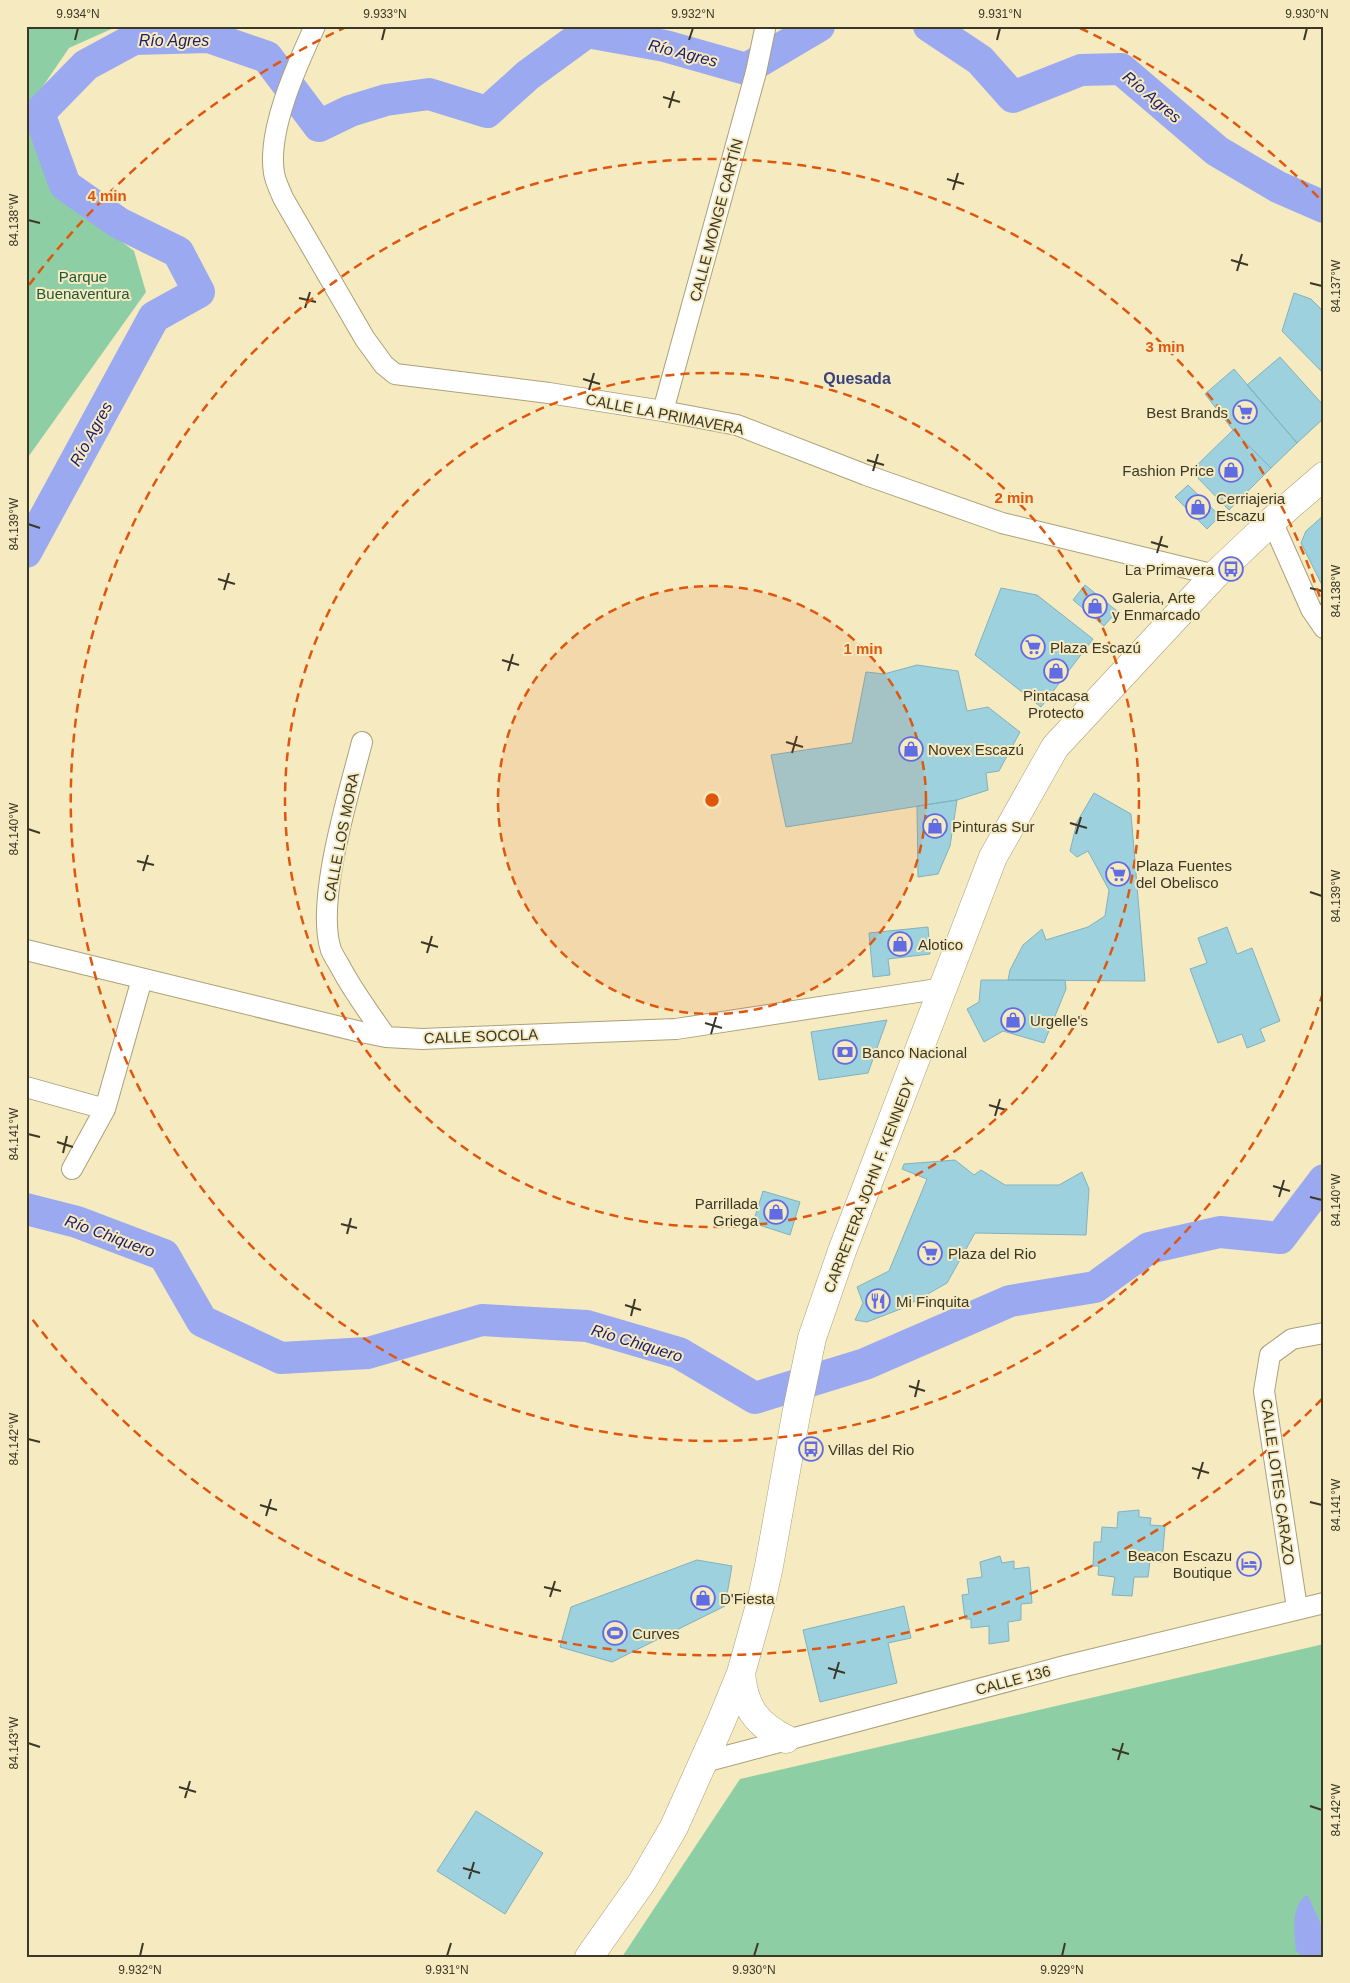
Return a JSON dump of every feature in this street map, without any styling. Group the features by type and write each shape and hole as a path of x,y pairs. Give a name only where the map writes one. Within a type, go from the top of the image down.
{"main road":[{"name":"CARRETERA JOHN F. KENNEDY","path":"589,1957 642,1882 670,1835 704,1762 741,1673 766,1582 812,1338 842,1251 993,857 1055,747 1215,576 1272,521 1324,476"},
{"path":"741,1673 746,1698 758,1720 771,1732 786,1739"}],"street":[{"name":"CALLE LA PRIMAVERA","path":"315,26 299,60 274,137 274,173 282,198 365,339 384,365 395,374 549,393 737,425 866,475 1002,523 1215,576"},
{"name":"CALLE MONGE CARTÍN","path":"663,411 756,72 765,29"},
{"path":"1272,521 1311,609 1324,628"},
{"name":"CALLE LOS MORA","path":"362,742 338,842 326,917 332,950 354,991 386,1037"},
{"name":"CALLE SOCOLA","path":"26,950 360,1032 386,1037 422,1039 676,1029 944,988"},
{"path":"72,1169 105,1108 142,979"},
{"path":"26,1087 105,1108"},
{"name":"CALLE LOTES CARAZO","path":"1297,1608 1264,1391 1270,1355 1292,1340 1324,1333"},
{"name":"CALLE 136","path":"704,1762 1055,1669 1297,1608 1324,1603"}],"green space":[{"path":"26,26 118,26 69,48 26,111"},
{"name":"Parque Buenaventura","path":"26,112 49,177 94,221 134,251 146,292 26,460"},
{"path":"1324,1644 1324,1957 622,1957 740,1779"}],"water":[{"path":"1305,1896 1308,1896 1324,1931 1324,1957 1303,1957 1296,1951 1295,1914"}],"building":[{"path":"1294,293 1311,299 1324,312 1324,374 1282,331"},
{"path":"1280,357 1324,406 1324,418 1297,443 1247,385"},
{"name":"Best Brands","path":"1234,369 1297,443 1271,468 1233,430 1205,394"},
{"name":"Fashion Price","path":"1233,430 1271,468 1229,510 1191,471"},
{"name":"Cerriajeria Escazu","path":"1188,485 1220,516 1207,529 1175,497"},
{"path":"1324,515 1324,589 1301,543 1306,531"},
{"name":"Galeria, Arte y Enmarcado","path":"1085,585 1117,611 1104,626 1073,600"},
{"name":"Plaza Escazú","path":"1001,588 1037,595 1093,639 1041,707 975,655"},
{"name":"Novex Escazú","path":"917,665 958,671 967,711 988,707 1020,732 999,771 986,773 988,790 957,800 786,827 771,755 852,743 866,672 884,674"},
{"name":"Plaza Fuentes del Obelisco","path":"1094,793 1131,814 1145,981 1008,980 1010,970 1023,945 1042,929 1046,940 1088,927 1105,916 1109,890 1088,851 1077,857 1070,851 1077,822"},
{"name":"Pinturas Sur","path":"957,800 950,846 938,874 918,877 917,806"},
{"name":"Alotico","path":"928,927 930,954 888,959 890,975 873,977 869,933"},
{"path":"1227,927 1237,954 1252,948 1280,1021 1260,1029 1265,1041 1247,1048 1242,1034 1218,1043 1190,969 1207,963 1198,938"},
{"name":"Urgelle's","path":"981,980 1065,980 1066,989 1044,1043 1003,1031 984,1042 967,1009 979,1002"},
{"name":"Banco Nacional","path":"887,1020 868,1073 819,1080 811,1032"},
{"name":"Plaza del Rio","path":"955,1160 974,1175 981,1170 1005,1185 1059,1185 1082,1172 1089,1189 1086,1235 975,1233 947,1283 903,1308 867,1322 855,1320 863,1303 857,1287 889,1271 927,1179 902,1169 904,1164"},
{"name":"Parrillada Griega","path":"763,1191 800,1202 790,1235 753,1223"},
{"path":"1139,1510 1139,1517 1151,1518 1150,1525 1165,1526 1162,1562 1150,1561 1148,1577 1134,1577 1132,1596 1112,1595 1115,1577 1098,1575 1099,1566 1093,1566 1094,1542 1101,1542 1102,1527 1117,1528 1118,1512"},
{"path":"1000,1556 1002,1563 1014,1561 1014,1569 1029,1567 1032,1603 1021,1604 1021,1620 1008,1622 1009,1641 989,1644 989,1626 971,1628 971,1619 965,1619 962,1595 969,1594 967,1579 982,1577 980,1562"},
{"path":"697,1560 732,1566 725,1606 612,1662 560,1647 571,1607"},
{"path":"904,1606 911,1638 888,1643 897,1683 820,1702 803,1630"},
{"path":"476,1811 543,1853 505,1914 437,1871"}],"waterway":[{"path":"134,39 155,26"},
{"name":"Río Agres","path":"26,552 154,317 199,292 178,252 119,223 65,185 39,113 86,65 134,39 209,37 267,57 319,126 350,111 386,100 429,94 487,112 528,75 587,32 665,46 746,69 819,26"},
{"name":"Río Agres","path":"929,26 980,60 1013,97 1081,70 1121,69 1217,151 1278,187 1324,207"},
{"name":"Río Chiquero","path":"26,1209 77,1222 164,1255 202,1321 281,1358 368,1353 482,1320 587,1326 679,1353 755,1398 865,1364 1010,1301 1095,1287 1149,1248 1220,1232 1280,1238 1324,1180"}],"place":[{"name":"Best Brands","path":"1245,412"},
{"name":"Fashion Price","path":"1231,470"},
{"name":"Cerriajeria Escazu","path":"1198,507"},
{"name":"La Primavera","path":"1231,569"},
{"name":"Galeria, Arte y Enmarcado","path":"1095,606"},
{"name":"Plaza Escazú","path":"1033,647"},
{"name":"Pintacasa Protecto","path":"1056,671"},
{"name":"Novex Escazú","path":"911,749"},
{"name":"Pinturas Sur","path":"935,826"},
{"name":"Plaza Fuentes del Obelisco","path":"1118,874"},
{"name":"Alotico","path":"900,944"},
{"name":"Urgelle's","path":"1013,1020"},
{"name":"Banco Nacional","path":"845,1052"},
{"name":"Parrillada Griega","path":"776,1212"},
{"name":"Plaza del Rio","path":"930,1253"},
{"name":"Mi Finquita","path":"878,1301"},
{"name":"Villas del Rio","path":"811,1449"},
{"name":"Beacon Escazu Boutique","path":"1249,1564"},
{"name":"D'Fiesta","path":"703,1598"},
{"name":"Curves","path":"615,1633"}],"district":[{"name":"Quesada","path":"857,378"}]}
